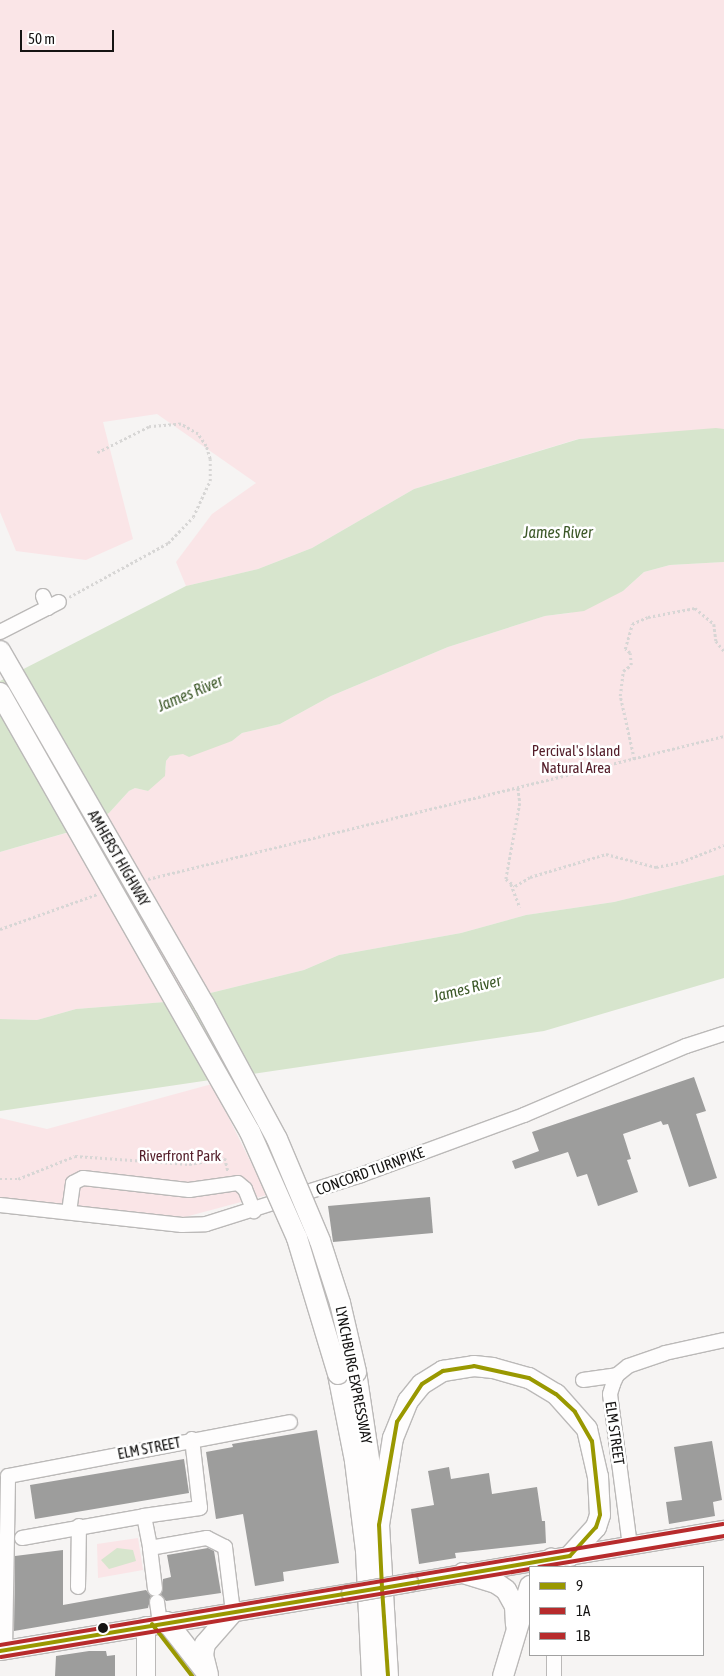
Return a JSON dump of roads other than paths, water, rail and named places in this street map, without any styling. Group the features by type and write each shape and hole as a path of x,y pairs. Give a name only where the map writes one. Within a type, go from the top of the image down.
{"highway":[{"name":"AMHERST HIGHWAY","path":"0,651 238,1065"},
{"name":"AMHERST HIGHWAY","path":"0,692 220,1075"},
{"name":"LYNCHBURG EXPRESSWAY","path":"238,1065 277,1139 320,1241 340,1303 355,1461 366,1550 372,1676"},
{"name":"LYNCHBURG EXPRESSWAY","path":"220,1075 250,1132 297,1238 347,1373 379,1525 388,1676"},
{"path":"379,1525 393,1438 408,1401 422,1384 443,1371 474,1366 493,1368 529,1378 556,1394 587,1429 598,1477 600,1515 596,1527 551,1563"},
{"path":"463,1573 496,1583 506,1590 523,1627 502,1676"},
{"path":"514,1676 529,1592"},
{"path":"203,1676 205,1644 233,1612"},
{"path":"156,1624 203,1676"}],"main road":[{"path":"2,1650 463,1573 551,1563 630,1546 724,1530"},
{"path":"146,1676 156,1624"}],"street":[{"path":"0,632 50,602"},
{"name":"CONCORD TURNPIKE","path":"0,1205 182,1225 206,1224 254,1211 524,1115 686,1046 724,1034"},
{"path":"69,1212 71,1190 77,1178 189,1190 230,1182 242,1185 254,1211"},
{"path":"582,1380 617,1375 628,1366 666,1353 724,1340"},
{"name":"ELM STREET","path":"617,1375 610,1394 630,1546"},
{"name":"ELM STREET","path":"2,1650 8,1476 290,1422"},
{"path":"22,1538 79,1526 200,1508 192,1440"},
{"path":"144,1516 156,1595 156,1624"},
{"path":"78,1587 79,1526"},
{"path":"150,1548 207,1538 225,1548 233,1612"},
{"path":"554,1656 554,1676"}],"water":[{"name":"James River","path":"716,428 724,429 724,562 670,565 644,572 623,591 584,611 545,616 448,647 331,696 280,724 242,733 232,741 189,757 183,754 170,756 166,761 165,776 148,791 135,788 129,791 109,813 76,830 0,852 0,681 186,586 258,569 312,548 414,489 579,439"},
{"name":"James River","path":"724,875 724,978 544,1031 0,1111 0,1019 37,1020 76,1009 178,1001 304,970 339,955 461,933 526,915 614,902"},
{"path":"117,1548 133,1550 136,1561 109,1569 101,1560"}],"park label":[{"name":"Percival's Island Natural Area","path":"576,758"},
{"name":"Riverfront Park","path":"180,1156"}]}
